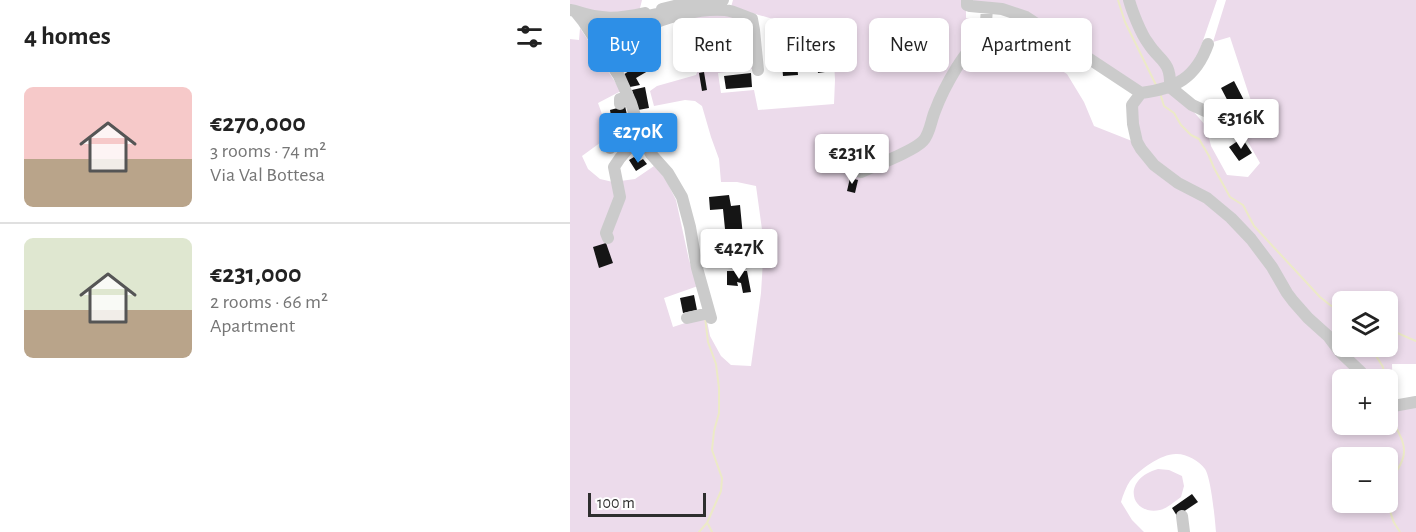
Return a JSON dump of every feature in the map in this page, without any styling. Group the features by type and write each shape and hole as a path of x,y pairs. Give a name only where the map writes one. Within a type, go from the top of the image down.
{"street":[{"path":"646,18 723,0"},
{"path":"1129,0 1147,43 1166,64 1171,77 1162,89"},
{"path":"573,10 585,15 621,18 673,3 694,1"},
{"path":"967,5 1002,9 1026,17 1141,93"},
{"path":"986,18 987,8"},
{"path":"573,10 588,31"},
{"path":"661,22 693,12 715,10 728,10 752,19 758,69"},
{"path":"1209,67 1207,47 1198,65 1189,76 1162,89 1141,93 1132,105 1137,142 1154,165 1178,183 1207,198 1231,218 1251,239 1272,267 1293,301 1358,369"},
{"path":"861,172 924,141 934,111 961,64"},
{"path":"616,72 624,101 651,154 668,173 682,196 707,316 687,318"},
{"path":"1162,89 1214,115"},
{"path":"610,148 617,140 642,136"},
{"path":"633,150 642,136"},
{"path":"608,238 606,233 620,197 614,167 617,160 642,136"},
{"path":"1182,516 1184,532"}],"shaded area":[{"path":"570,0 642,0 639,12 618,16 570,6"},
{"path":"733,0 962,0 966,8 966,18 961,18 961,72 1064,72 1084,102 1094,126 1132,141 1136,104 1144,96 1168,92 1193,111 1206,126 1211,146 1227,175 1248,177 1260,163 1244,135 1251,124 1253,107 1230,37 1213,42 1226,0 1416,0 1416,364 1392,364 1392,369 1332,369 1332,435 1398,435 1398,403 1416,404 1416,532 1216,532 1211,489 1205,469 1192,458 1171,454 1158,459 1139,472 1130,481 1121,502 1132,520 1144,532 570,532 570,39 579,40 580,28 588,40 588,72 609,72 621,91 598,103 608,131 603,134 604,140 582,156 588,169 600,179 613,182 635,179 654,166 665,178 676,200 689,260 698,286 664,298 673,327 706,316 710,336 721,356 731,365 751,366 761,293 764,244 756,186 737,182 721,182 719,159 702,106 695,101 685,100 654,106 650,91 657,86 696,75 697,72 726,72 718,73 721,93 754,90 758,110 834,104 835,72 857,72 857,18 770,18 731,7"},
{"path":"970,0 1125,0 1163,65 1168,84 1141,88 1092,55 1092,18 1037,18 1031,14"},
{"path":"1131,0 1217,0 1198,55 1189,71 1172,84 1149,41"},
{"path":"722,14 738,18 693,18 693,16"},
{"path":"1158,469 1169,470 1182,476 1184,486 1181,497 1160,510 1142,508 1136,502 1134,488 1138,480"}],"building":[{"path":"628,72 646,72 636,78 640,85 630,87 623,75"},
{"path":"704,72 707,90 702,91 699,73"},
{"path":"783,72 798,72 798,75 783,76"},
{"path":"751,73 752,87 726,89 724,76"},
{"path":"1234,81 1248,108 1237,114 1241,121 1228,128 1222,116 1233,111 1221,88"},
{"path":"645,87 649,108 638,110 632,90"},
{"path":"625,106 630,128 616,135 614,128 610,129 607,117 611,116 610,110"},
{"path":"1242,138 1252,153 1239,161 1229,147"},
{"path":"634,157 638,162 643,159 647,164 636,171 629,160"},
{"path":"850,178 858,180 855,193 847,191"},
{"path":"729,195 731,206 740,205 744,247 727,249 723,209 710,210 709,197"},
{"path":"606,243 613,263 599,268 593,247"},
{"path":"727,271 747,271 751,292 743,293 741,283 737,282 738,286 727,285"},
{"path":"694,295 697,310 683,313 680,298"},
{"path":"1192,494 1198,502 1177,516 1172,508"}],"waterway":[{"path":"1118,0 1125,22 1156,85"},
{"path":"1160,93 1164,106 1174,113 1191,135 1199,139 1230,197 1243,205 1254,226 1320,297 1332,306"},
{"path":"699,532 707,523 721,491 722,478 712,450 719,413 719,388 716,364 708,342 705,317"},
{"path":"1398,333 1416,341"},
{"path":"1377,357 1383,369"},
{"path":"1398,431 1404,452 1391,483 1389,505 1394,523 1400,532"},
{"path":"708,524 712,532"}]}
